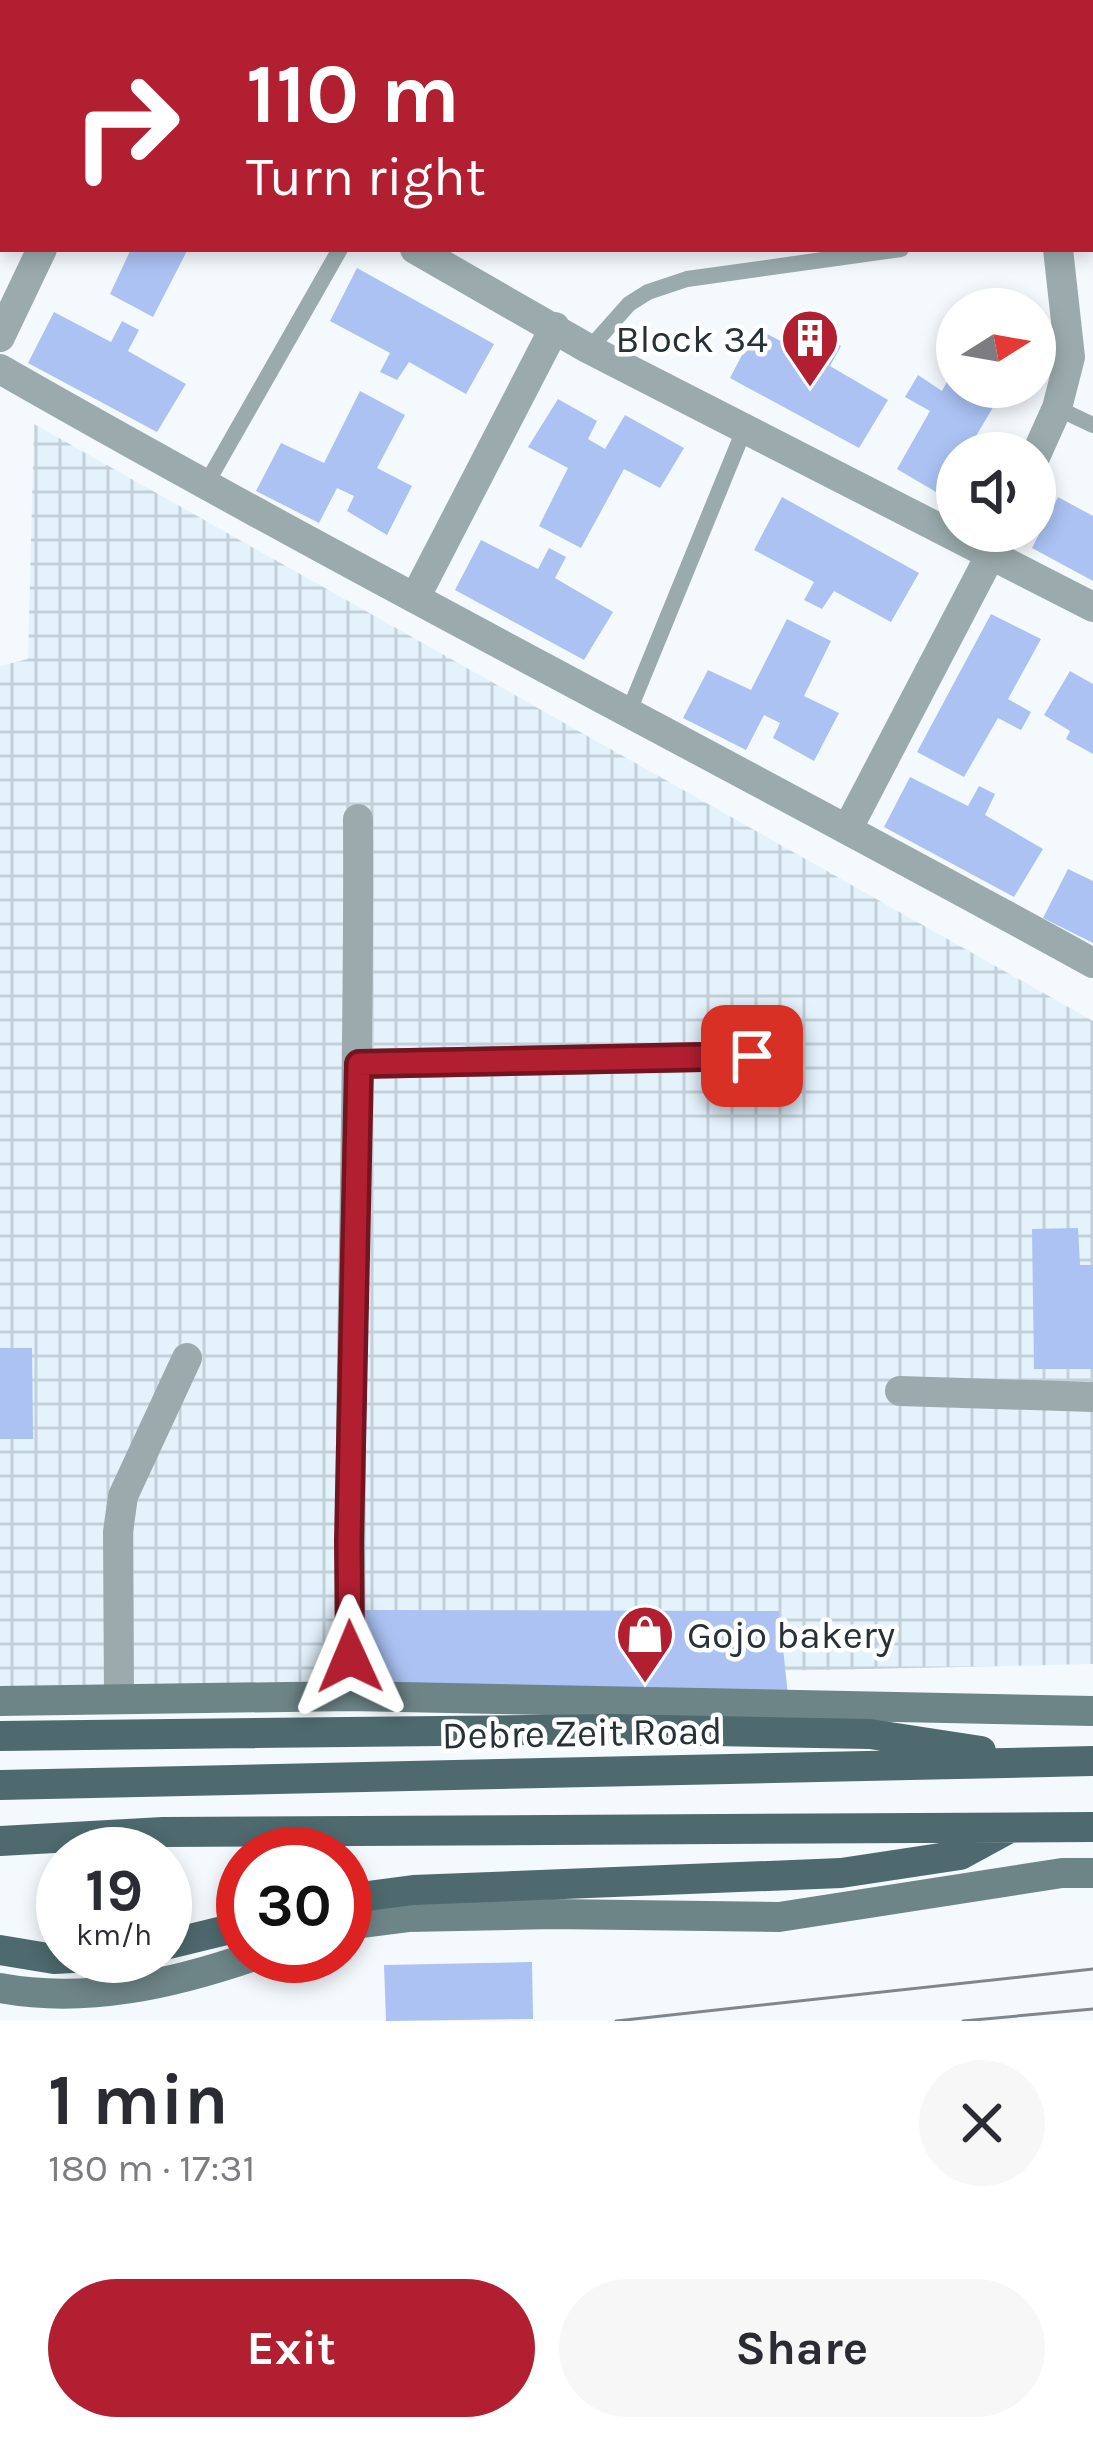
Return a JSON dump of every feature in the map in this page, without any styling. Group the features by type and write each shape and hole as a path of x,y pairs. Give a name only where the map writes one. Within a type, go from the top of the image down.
{"main road":[{"path":"0,1701 351,1696 1093,1711"},
{"path":"0,1736 613,1729 870,1734 1040,1763"},
{"name":"Debre Zeit Road","path":"0,1785 1093,1761"},
{"path":"372,1895 841,1873 960,1856 1011,1827"},
{"path":"0,1841 163,1832 1093,1827"},
{"path":"372,1922 528,1914 779,1917 1062,1873 1093,1873"},
{"path":"0,1950 36,1956"},
{"path":"0,1988 90,1993 184,1980 216,1969"}],"street":[{"path":"0,337 41,252"},
{"path":"420,252 589,349 744,430 936,515"},
{"path":"1046,432 1070,357 1058,252"},
{"path":"416,596 555,327"},
{"path":"0,369 205,486 1093,963"},
{"path":"848,828 993,552"},
{"path":"1013,552 1093,607"},
{"path":"351,1696 358,819"},
{"path":"359,1064 752,1056"},
{"path":"119,1697 118,1532 123,1496 187,1358"},
{"path":"900,1391 1093,1396"}],"lane":[{"path":"205,486 338,252"},
{"path":"589,349 629,304 648,292 687,279 880,252"},
{"path":"1057,408 1093,425"},
{"path":"629,711 744,430"}],"shaded area":[{"path":"34,424 1093,1021 1093,1664 0,1688 0,666 28,659"}],"building":[{"path":"130,252 186,252 153,317 110,294"},
{"path":"357,268 494,344 466,394 409,362 397,380 380,372 390,353 330,321"},
{"path":"54,312 111,342 122,321 139,330 128,351 186,384 157,432 28,363"},
{"name":"Block 34","path":"756,328 813,358 824,336 841,346 830,366 888,400 859,448 730,378"},
{"path":"918,375 936,387 936,408 993,408 978,432 936,432 936,492 897,469 930,411 905,397"},
{"path":"360,391 405,415 377,468 412,486 387,535 347,511 354,496 337,488 319,523 256,491 281,443 324,463"},
{"path":"558,399 597,421 588,439 605,449 625,415 684,448 660,488 624,469 581,548 539,526 568,468 528,447"},
{"path":"782,497 919,573 891,622 834,591 822,609 804,600 814,582 754,550"},
{"path":"1058,497 1093,516 1093,581 1039,552 1056,552"},
{"path":"481,540 538,569 549,548 566,557 555,578 613,612 584,660 455,590"},
{"path":"991,614 1041,639 1008,699 1031,712 1021,730 998,718 964,777 917,752"},
{"path":"787,619 831,641 804,696 839,713 814,761 773,738 780,723 764,715 746,750 683,718 708,670 751,690"},
{"path":"1070,671 1093,684 1093,754 1066,739 1070,731 1044,715"},
{"path":"910,777 968,806 979,786 995,794 985,815 1043,849 1014,897 884,827"},
{"path":"1068,869 1093,881 1093,943 1043,918"},
{"path":"1078,1228 1080,1265 1093,1265 1093,1369 1034,1369 1032,1229"},
{"path":"0,1348 32,1348 33,1439 0,1439"},
{"path":"361,1610 779,1611 788,1695 365,1690"},
{"path":"532,1962 533,2019 386,2021 384,1965"}],"tram line":[{"path":"616,2021 1093,1969"},
{"path":"963,2021 1093,2009"}],"place":[{"name":"Block 34","path":"810,389"},
{"name":"Gojo bakery","path":"645,1685"}],"route":[{"path":"350,1657 359,1064 752,1056"}]}
